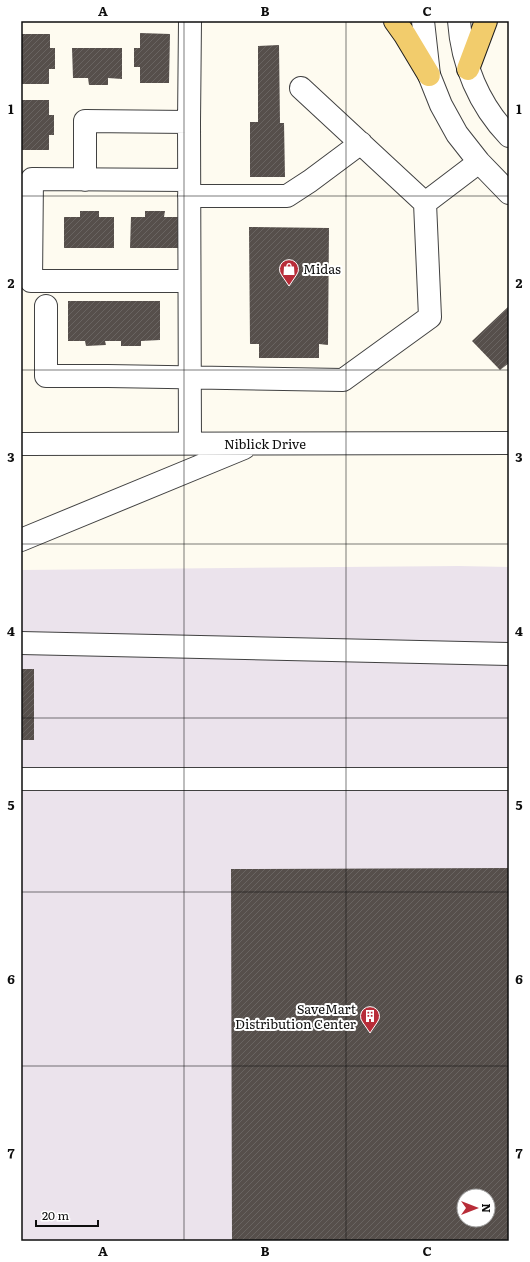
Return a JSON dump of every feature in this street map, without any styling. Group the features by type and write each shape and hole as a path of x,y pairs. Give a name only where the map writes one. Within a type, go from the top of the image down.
{"main road":[{"path":"395,21 429,75"},
{"path":"468,70 486,21"}],"street":[{"path":"190,21 190,443"},
{"path":"424,21 429,75 441,105 457,134 479,162 509,193"},
{"path":"459,21 460,37 468,70 482,101 509,136"},
{"path":"46,306 46,376 344,380 430,317 425,203 301,88"},
{"path":"85,180 85,121 189,122"},
{"path":"189,281 31,281 32,179 85,180 287,196 361,143"},
{"path":"425,203 479,162"},
{"name":"Niblick Drive","path":"21,444 509,443"},
{"path":"21,540 254,444"},
{"path":"21,643 509,654"},
{"path":"21,779 509,779"}],"shaded area":[{"path":"459,566 509,567 509,1241 21,1241 21,570"}],"building":[{"path":"140,33 170,34 169,83 140,83 140,67 134,67 134,48 140,48"},
{"path":"21,34 50,34 50,48 55,48 55,69 49,69 49,84 21,84"},
{"path":"279,45 280,123 284,123 285,177 250,177 250,122 258,122 258,46"},
{"path":"72,48 122,48 122,79 108,78 108,85 89,85 88,78 73,78"},
{"path":"21,100 49,100 49,115 54,115 54,135 49,135 49,150 21,150"},
{"path":"80,211 99,211 99,217 114,217 114,248 64,248 64,217 80,217"},
{"path":"145,211 165,211 164,217 179,217 179,248 130,248 131,217 145,217"},
{"name":"Midas","path":"249,227 329,228 328,345 319,344 319,358 259,358 259,344 250,344"},
{"path":"68,301 160,301 160,340 141,341 141,346 121,346 121,341 105,341 106,345 86,346 85,341 68,341"},
{"path":"509,306 509,363 500,370 472,341"},
{"path":"21,669 34,669 34,740 21,740"},
{"name":"SaveMart Distribution Center","path":"509,868 509,1241 232,1241 231,869"}],"place":[{"name":"Midas","path":"289,286"},
{"name":"SaveMart Distribution Center","path":"370,1033"}]}
